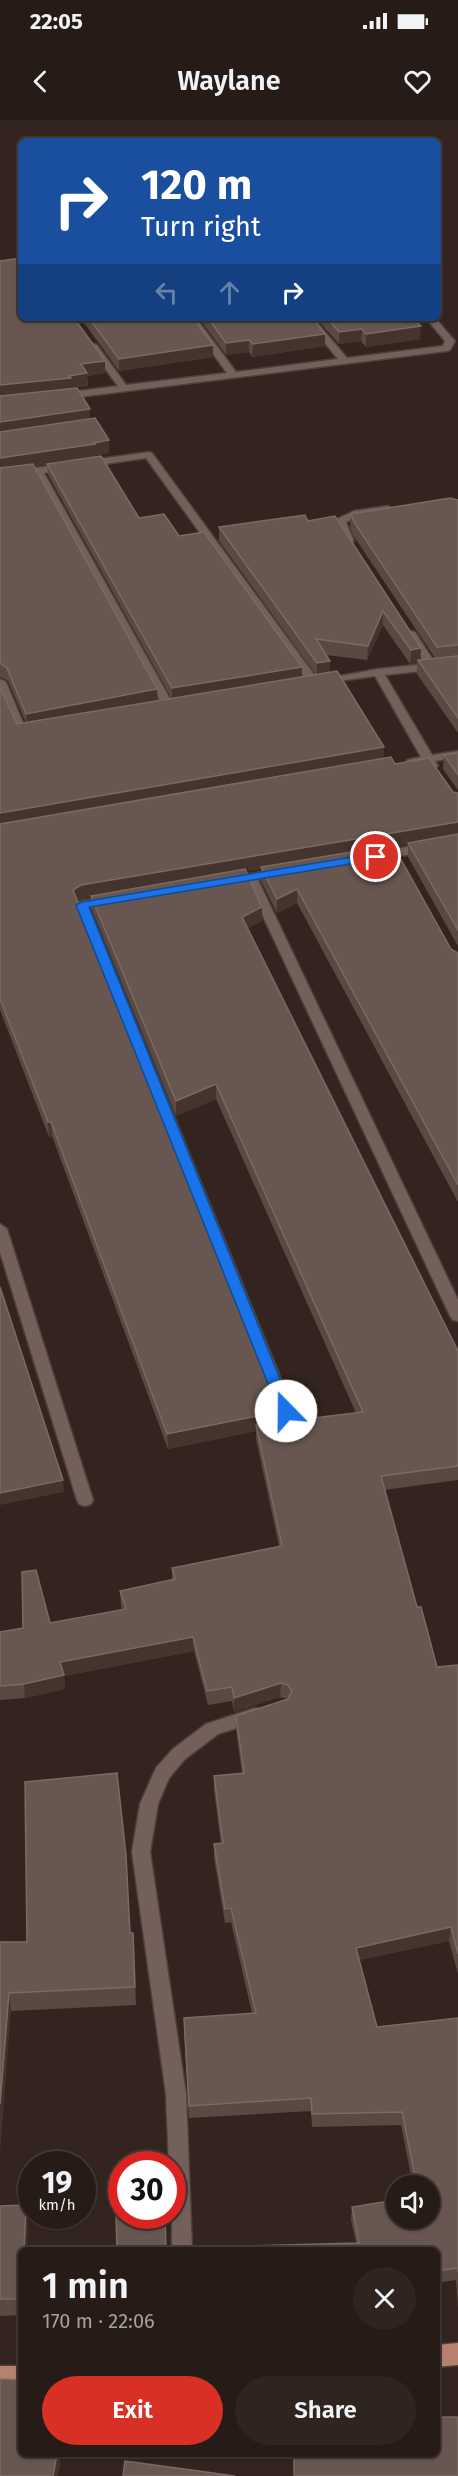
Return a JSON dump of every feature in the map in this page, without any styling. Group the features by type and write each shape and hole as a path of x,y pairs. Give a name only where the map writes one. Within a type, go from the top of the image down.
{"main road":[{"path":"440,2356 458,2354"},
{"path":"0,2377 18,2377"}],"street":[{"path":"193,321 234,376"},
{"path":"311,321 345,361"},
{"path":"48,398 447,348 450,341 433,321"},
{"path":"87,336 125,390"},
{"path":"0,476 149,455 309,684 378,672 458,664"},
{"path":"39,471 168,706"},
{"path":"358,554 341,527 341,521 358,513 404,507"},
{"path":"401,620 432,667"},
{"path":"378,672 439,776"},
{"path":"0,682 22,734 45,730"},
{"path":"404,763 458,754"},
{"path":"363,859 400,858 458,842"},
{"path":"217,883 296,870"},
{"path":"251,878 458,1316"},
{"path":"127,898 82,905 286,1411"},
{"path":"0,1229 84,1500"},
{"path":"182,2247 176,2094 141,1852 149,1804 162,1773 179,1754 212,1730 271,1710"}],"building":[{"path":"18,258 18,321 76,321 105,361 81,364 87,373 69,376 71,378 0,385 0,261"},
{"path":"91,321 195,321 213,345 119,359"},
{"path":"210,321 314,321 325,334 253,344 249,340 226,343"},
{"path":"330,321 416,321 421,326 366,334 362,329 339,332"},
{"path":"77,388 90,409 0,422 0,396"},
{"path":"95,418 109,440 0,458 0,432"},
{"path":"101,456 139,518 164,514 179,536 204,532 302,667 172,688 47,464"},
{"path":"33,464 157,689 26,714 7,668 0,663 0,468"},
{"path":"450,498 458,500 458,645 437,647 354,522 351,514"},
{"path":"305,515 308,521 335,516 421,648 411,650 383,611 368,646 316,639 330,661 317,663 219,527"},
{"path":"458,656 458,718 418,660"},
{"path":"337,671 384,747 0,813 0,688 17,724"},
{"path":"458,753 458,775 444,755"},
{"path":"391,757 395,764 429,758 453,792 458,793 458,822 81,885 73,890 160,1108 158,1109 283,1411 167,1434 51,1122 48,1122 0,999 0,824"},
{"path":"458,834 458,930 408,843"},
{"path":"393,845 451,949 458,953 458,1185 297,889 277,899 261,867"},
{"path":"245,869 262,907 242,917 458,1351 458,1466 381,1476 417,1607 421,1607 437,1667 458,1665 458,1954 451,1927 356,1948 377,2027 458,2018 458,2268 440,2270 440,2247 205,2247 359,2243 352,2207 386,2202 386,2229 440,2229 440,2175 415,2175 402,2112 312,2114 311,2098 189,2106 184,2018 256,2013 231,1908 225,1909 214,1844 223,1843 214,1776 244,1773 236,1716 288,1699 292,1691 288,1685 281,1683 234,1698 232,1687 207,1691 193,1637 60,1662 64,1675 24,1684 0,1686 0,1632 23,1628 22,1572 36,1570 50,1623 126,1609 120,1591 175,1579 172,1568 282,1546 256,1425 363,1412 216,1084 176,1101 91,896"},
{"path":"0,1287 63,1480 0,1493"},
{"path":"117,1773 126,1855 130,1933 133,1933 135,1987 9,1993 0,2104 0,1942 27,1942 25,1782"},
{"path":"18,2205 18,2229 25,2229 24,2247 18,2247 18,2299 0,2299 0,2206"},
{"path":"116,2229 165,2229 166,2247 117,2247"},
{"path":"0,2379 18,2380 18,2457 56,2457 53,2476 0,2476"},
{"path":"440,2417 458,2417 458,2476 294,2476 294,2457 440,2457"},
{"path":"125,2461 235,2476 123,2476"}],"route":[{"path":"286,1411 82,905 376,857"}]}
